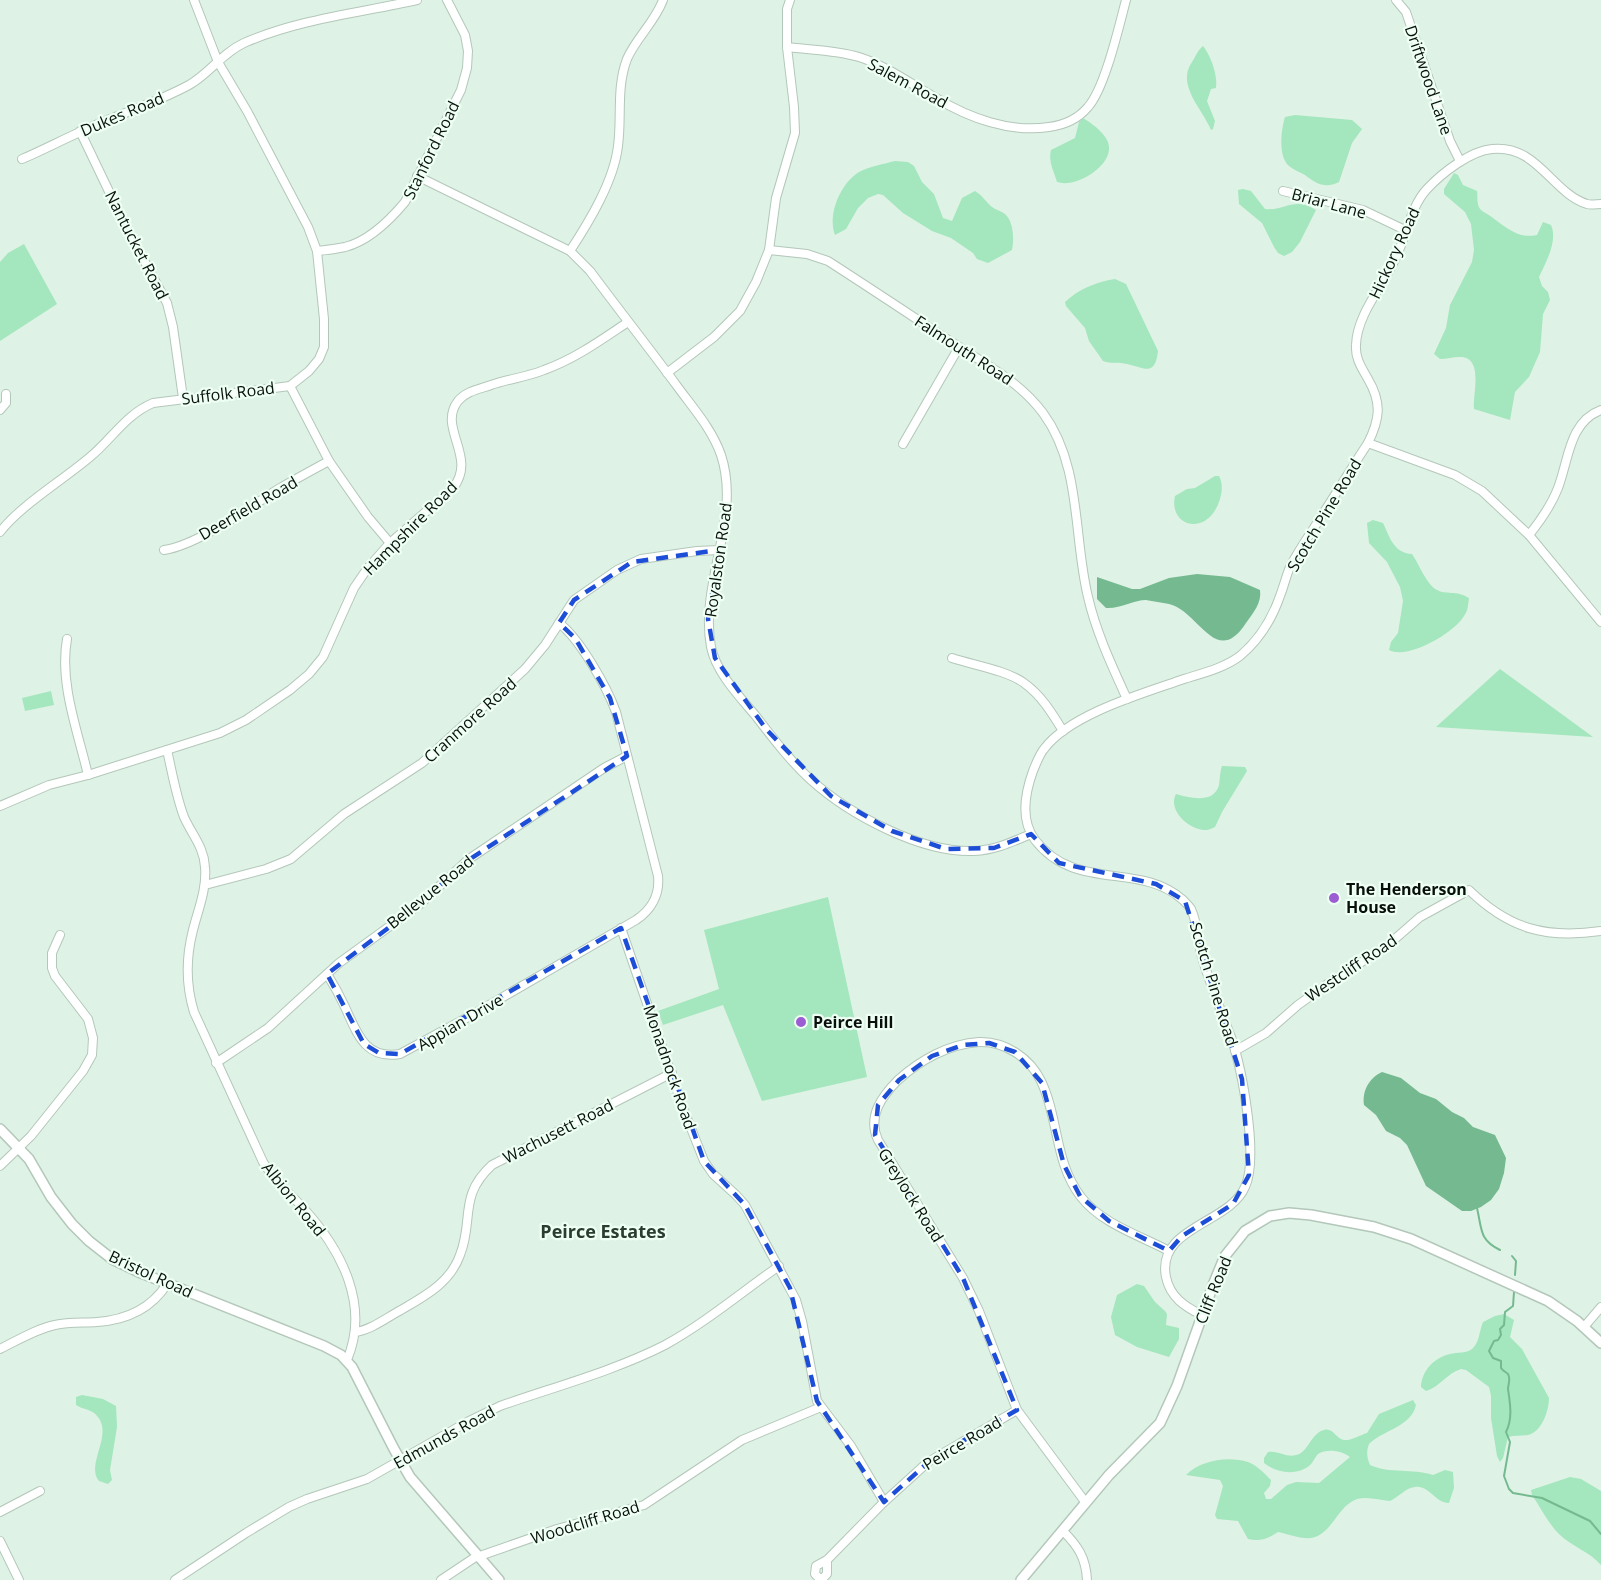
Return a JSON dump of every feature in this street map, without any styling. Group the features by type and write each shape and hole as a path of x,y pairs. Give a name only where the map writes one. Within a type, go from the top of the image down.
{"street":[{"name":"Suffolk Road","path":"0,532 18,514 92,456 120,425 140,408 153,403 183,398 290,386 309,371 319,359 324,347 324,319 317,251 308,227 247,111 218,62 194,0"},
{"name":"Dukes Road","path":"22,159 80,131 145,106 192,84 228,52 244,43 303,22 417,0"},
{"name":"Stanford Road","path":"317,251 348,246 392,218 405,202 460,90 467,68 468,51 465,35 447,0"},
{"path":"570,251 584,229 612,173 618,148 619,92 628,57 663,0"},
{"path":"667,373 714,337 740,311 756,282 769,250 776,198 795,133 787,47 787,9 790,0"},
{"name":"Salem Road","path":"787,47 860,57 973,117 1027,128 1061,126 1079,116 1090,106 1102,78 1126,0"},
{"name":"Driftwood Lane","path":"1396,0 1406,12 1450,141 1460,161"},
{"name":"Nantucket Road","path":"80,131 127,229 167,303 173,327 183,398"},
{"name":"Hickory Road","path":"1368,443 1379,416 1378,402 1370,381 1359,363 1356,346 1359,331 1366,312 1397,256 1418,203 1426,190 1460,161 1490,149 1506,149 1529,158 1570,194 1588,204 1601,204"},
{"name":"Royalston Road","path":"417,176 570,251 590,271 709,429 722,459 727,482 727,501 708,614 713,655 753,713 811,780 861,816 892,831 939,847 975,851 1003,846 1030,834"},
{"name":"Briar Lane","path":"1283,191 1363,210 1407,231"},
{"name":"Falmouth Road","path":"769,250 807,254 828,261 1017,384 1043,414 1059,443 1074,495 1088,597 1098,630 1127,699"},
{"name":"Hampshire Road","path":"0,806 49,786 220,733 235,726 306,678 329,646 360,578 390,543 453,488 460,477 462,462 452,422 456,404 462,397 504,380 530,375 556,366 581,353 628,322"},
{"path":"903,444 959,347"},
{"path":"290,386 329,461 368,517 390,543"},
{"path":"0,410 6,403 6,394"},
{"path":"1529,535 1544,518 1558,489 1579,425 1591,414 1601,410"},
{"path":"1368,443 1463,480 1482,490 1529,535 1601,622"},
{"name":"Scotch Pine Road","path":"1169,1251 1182,1236 1233,1204 1246,1185 1250,1165 1246,1100 1235,1051 1203,957 1191,908 1169,889 1130,878 1091,874 1059,863 1041,848 1030,834 1024,812 1028,787 1043,749 1063,731 1090,715 1127,699 1220,668 1239,657 1256,640 1268,624 1289,568 1368,443"},
{"name":"Deerfield Road","path":"164,550 173,549 219,527 329,461"},
{"name":"Cranmore Road","path":"205,885 266,869 291,859 344,814 416,767 520,675 578,597 627,564 641,559 719,550"},
{"path":"560,623 577,640 610,698 659,883 655,898 648,910 621,928"},
{"path":"67,639 64,653 68,691 88,775"},
{"path":"952,658 1024,682 1049,707 1063,731"},
{"name":"Albion Road","path":"168,750 181,806 203,853 205,885 190,945 189,986 196,1018 266,1167 318,1226 347,1276 354,1297 355,1332 347,1360"},
{"name":"Bellevue Road","path":"216,1063 268,1028 327,974 357,949 419,905 469,859 604,768 627,756"},
{"name":"Westcliff Road","path":"1235,1051 1266,1033 1298,1005 1388,945 1420,917 1469,890 1485,905 1533,931 1558,934 1601,931"},
{"name":"Appian Drive","path":"327,974 362,1042 379,1053 397,1055 431,1039 621,928"},
{"name":"Monadnock Road","path":"621,928 706,1165 715,1177 742,1202 779,1266 800,1312 814,1389 821,1407 851,1446 884,1502"},
{"path":"0,1166 20,1148 83,1071 93,1051 93,1034 88,1019 57,979 52,968 52,953 60,935"},
{"name":"Greylock Road","path":"1017,1410 979,1311 963,1278 876,1137 874,1125 876,1112 881,1099 889,1090 905,1074 925,1060 957,1046 989,1043 1015,1052 1031,1066 1042,1083 1066,1169 1083,1199 1109,1221 1169,1251"},
{"name":"Wachusett Road","path":"355,1332 369,1328 424,1297 449,1275 462,1250 467,1209 472,1192 481,1176 492,1166 672,1073"},
{"name":"Bristol Road","path":"0,1129 20,1148 59,1208 85,1237 118,1262 166,1284 324,1346 347,1360"},
{"name":"Cliff Road","path":"1021,1580 1114,1469 1147,1438 1163,1418 1219,1270 1237,1239 1249,1227 1264,1218 1289,1213 1374,1227 1411,1239 1536,1294 1561,1308 1601,1343"},
{"path":"1169,1251 1165,1269 1168,1286 1178,1300 1202,1315"},
{"name":"Edmunds Road","path":"175,1580 290,1507 367,1479 495,1408 632,1360 660,1347 695,1326 779,1266"},
{"path":"0,1348 53,1325 98,1322 135,1313 155,1299 166,1284"},
{"path":"1584,1327 1601,1307"},
{"path":"347,1360 400,1461 414,1482 499,1580"},
{"name":"Woodcliff Road","path":"441,1580 462,1564 479,1556 566,1527 639,1507 661,1496 742,1440 821,1407"},
{"name":"Peirce Road","path":"827,1560 884,1502 933,1458 1017,1410 1086,1503"},
{"path":"0,1512 40,1491"},
{"path":"1063,1531 1081,1552 1086,1566 1087,1580"},
{"path":"0,1541 19,1580"}],"highlighted area":[{"path":"719,550 708,619 715,658 766,729 831,796 892,831 946,849 994,848 1031,834 1059,863 1156,884 1185,901 1242,1079 1249,1175 1233,1204 1182,1236 1169,1251 1109,1221 1080,1196 1064,1165 1042,1083 1015,1052 989,1043 963,1045 932,1056 899,1080 878,1105 875,1135 963,1278 1017,1410 933,1458 884,1502 817,1401 790,1288 745,1205 704,1161 621,928 400,1054 379,1053 364,1044 327,974 419,905 464,863 627,756 610,698 575,638 559,623 574,600 632,562"}],"shaded area":[{"path":"1203,46 1216,78 1216,88 1211,89 1207,101 1215,121 1211,130 1192,96 1187,79 1192,62"},
{"path":"1295,115 1352,120 1362,129 1352,143 1339,182 1329,185 1317,183 1286,162 1281,143 1284,122 1285,117"},
{"path":"1083,118 1096,127 1107,140 1109,150 1107,157 1103,164 1081,180 1057,182 1051,162 1051,150 1075,138 1079,122"},
{"path":"895,161 908,162 914,166 922,182 934,194 943,218 952,221 962,198 975,191 992,207 1008,217 1013,231 1012,250 988,263 977,259 973,253 951,238 932,231 903,213 883,195 878,194 868,198 858,208 846,229 835,235 834,209 841,191 852,177 863,170"},
{"path":"1454,173 1458,175 1463,185 1477,191 1479,208 1508,229 1518,234 1537,235 1543,222 1551,225 1553,231 1552,245 1539,277 1550,300 1543,314 1540,352 1529,377 1515,392 1510,420 1474,409 1475,370 1467,358 1440,359 1434,354 1446,328 1450,305 1472,262 1474,250 1471,224 1465,212 1444,194 1444,189"},
{"path":"1238,190 1251,191 1265,209 1302,204 1316,210 1300,242 1292,252 1284,256 1278,253 1262,223 1239,204"},
{"path":"24,244 57,304 0,341 0,262 8,253"},
{"path":"1115,279 1126,284 1158,351 1152,368 1103,361 1089,341 1085,328 1066,306 1065,302 1070,297 1082,290"},
{"path":"1219,476 1222,487 1220,499 1214,511 1207,519 1199,523 1190,524 1183,521 1177,515 1174,507 1175,496"},
{"path":"1373,520 1383,523 1397,548 1412,554 1433,587 1469,598 1468,608 1459,623 1441,637 1418,648 1397,652 1389,650 1391,642 1398,633 1403,601 1400,587 1387,562 1369,543 1367,523"},
{"path":"1197,574 1230,577 1260,590 1260,599 1256,608 1235,636 1226,640 1216,639 1180,609 1169,604 1146,600 1106,608 1097,599 1097,577 1132,589 1140,589 1169,578"},
{"path":"1500,669 1593,737 1436,727"},
{"path":"51,691 54,705 25,711 22,698"},
{"path":"1222,766 1245,767 1247,771 1215,827 1206,830 1193,827 1177,813 1174,800 1176,794 1201,798 1212,795 1219,785"},
{"name":"Peirce Hill","path":"828,897 867,1077 762,1101 723,1005 663,1025 658,1011 719,989 704,930"},
{"path":"1382,1072 1401,1078 1420,1093 1436,1099 1464,1118 1473,1127 1495,1135 1506,1158 1499,1189 1491,1200 1471,1211 1462,1211 1426,1186 1407,1145 1400,1138 1386,1131 1376,1115 1364,1105 1367,1086"},
{"path":"1137,1284 1144,1286 1155,1302 1165,1311 1166,1325 1179,1328 1179,1339 1169,1357 1137,1347 1115,1335 1111,1317 1117,1295"},
{"path":"1504,1314 1514,1320 1510,1337 1522,1349 1549,1398 1548,1408 1541,1425 1528,1435 1508,1437 1500,1462 1491,1418 1489,1387 1466,1370 1461,1369 1431,1389 1426,1391 1421,1387 1426,1370 1434,1362 1453,1353 1471,1350 1477,1342 1483,1322"},
{"path":"82,1395 103,1399 116,1406 117,1427 110,1470 112,1480 108,1484 99,1481 96,1473 103,1429 94,1413 76,1405 76,1397"},
{"path":"1413,1400 1416,1405 1409,1418 1369,1444 1367,1452 1370,1465 1433,1475 1445,1470 1453,1472 1454,1488 1449,1503 1420,1487 1415,1487 1390,1501 1357,1499 1344,1508 1330,1526 1318,1536 1303,1538 1278,1532 1264,1539 1252,1540 1248,1539 1238,1521 1217,1519 1215,1515 1223,1486 1220,1480 1186,1475 1199,1466 1215,1461 1232,1459 1248,1462 1258,1467 1271,1480 1270,1486 1264,1493 1266,1499 1271,1499 1287,1485 1296,1482 1319,1483 1350,1457 1339,1452 1326,1451 1318,1454 1304,1469 1286,1472 1264,1463 1268,1452 1293,1456 1304,1451 1316,1435 1324,1430 1330,1430 1341,1439 1353,1439 1367,1433 1379,1414"},
{"path":"1570,1477 1581,1479 1601,1491 1601,1565 1559,1534 1532,1495 1531,1490"}],"waterway":[{"path":"1477,1208 1485,1238 1500,1250"},
{"path":"1512,1256 1516,1261 1515,1275"},
{"path":"1514,1292 1513,1306 1505,1312 1504,1325 1500,1329 1501,1335 1498,1340 1494,1341 1489,1351 1493,1358 1501,1361 1501,1368 1509,1378 1510,1416 1506,1432 1510,1442 1504,1476 1513,1493 1542,1498 1590,1521 1601,1534"}],"place":[{"name":"The Henderson House","path":"1334,898"},
{"name":"Peirce Hill","path":"801,1022"}],"district":[{"name":"Peirce Estates","path":"603,1231"}]}
